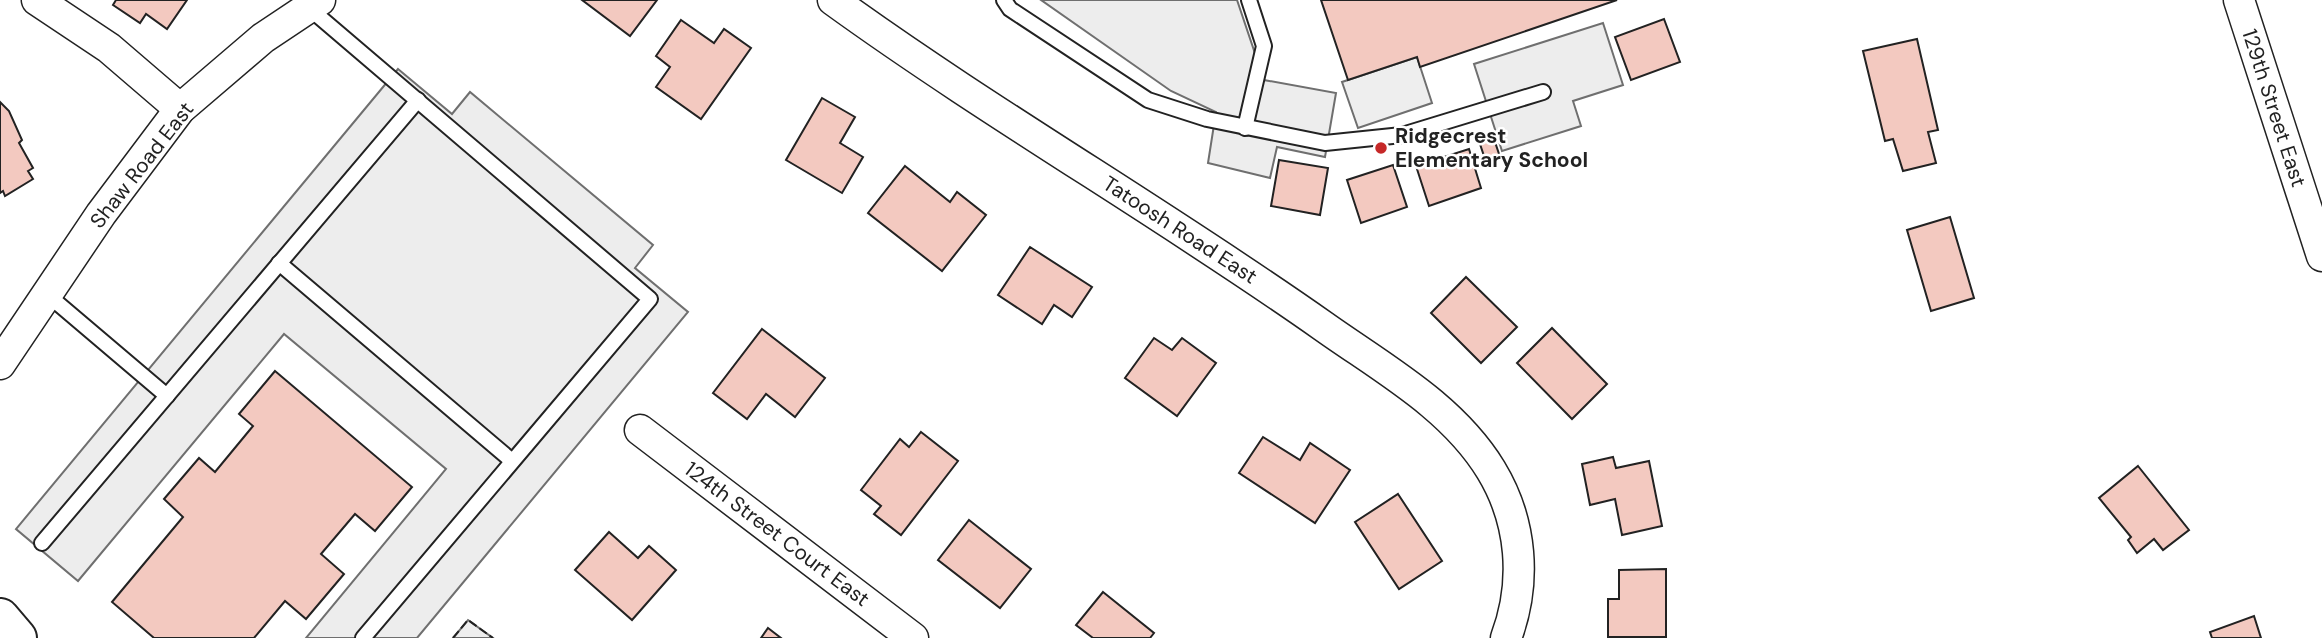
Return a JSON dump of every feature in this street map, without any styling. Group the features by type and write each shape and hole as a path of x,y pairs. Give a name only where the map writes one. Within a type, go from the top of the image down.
{"main road":[{"path":"0,618 17,638"}],"street":[{"path":"37,0 109,48 180,109"},
{"name":"Tatoosh Road East","path":"833,0 1268,288 1433,405 1461,431 1501,488 1511,512 1520,571 1513,618 1506,638"},
{"name":"129th Street East","path":"2239,0 2322,256"},
{"name":"Shaw Road East","path":"0,364 102,214 180,109 263,38 314,4"},
{"name":"124th Street Court East","path":"640,430 913,638"}],"lane":[{"path":"1004,0 1010,9 1148,100 1245,128 1325,143 1402,135 1543,92"},
{"path":"1245,128 1264,46 1249,0"},
{"path":"314,4 418,100 650,299 363,638"},
{"path":"42,543 418,100"},
{"path":"279,263 512,461"},
{"path":"48,295 167,396"}],"shaded area":[{"path":"1041,0 1237,0 1264,80 1336,93 1325,157 1277,147 1270,178 1208,163 1216,112 1171,91"},
{"path":"1603,23 1623,85 1573,101 1581,126 1502,151 1474,64"},
{"path":"1417,57 1432,103 1358,128 1342,82"},
{"path":"398,69 452,114 470,92 653,245 635,268 688,312 417,638 306,638 446,469 284,334 78,581 16,529"},
{"path":"468,620 493,638 453,638"}],"building":[{"path":"116,0 187,0 167,29 146,14 140,23 113,5"},
{"path":"582,0 657,0 630,36"},
{"path":"1321,0 1617,0 1420,67 1417,57 1348,80"},
{"path":"1664,19 1680,62 1631,80 1615,37"},
{"path":"681,20 714,43 724,29 751,48 701,119 656,87 670,67 656,56"},
{"path":"1917,39 1938,130 1928,132 1936,163 1903,171 1893,139 1885,141 1863,51"},
{"path":"822,98 855,117 840,143 863,157 842,193 786,160"},
{"path":"0,102 9,111 22,140 19,143 33,168 28,171 33,179 5,196 3,191 0,193"},
{"path":"1493,136 1500,157 1486,162 1479,141"},
{"path":"1469,149 1481,188 1429,206 1416,166"},
{"path":"1279,160 1328,168 1320,215 1271,206"},
{"path":"1393,165 1407,207 1361,223 1347,180"},
{"path":"905,166 950,202 957,192 986,215 942,271 868,213"},
{"path":"1950,217 1974,298 1931,311 1907,230"},
{"path":"1030,247 1092,287 1072,317 1054,305 1042,324 998,295"},
{"path":"1466,277 1517,327 1481,363 1431,313"},
{"path":"1552,328 1607,384 1572,419 1517,363"},
{"path":"762,329 825,378 795,417 766,394 747,419 713,393"},
{"path":"1154,338 1172,350 1182,338 1216,363 1177,416 1125,378"},
{"path":"275,371 412,487 375,531 355,514 321,554 344,574 306,619 285,601 254,638 154,638 112,602 183,517 164,499 199,458 215,472 253,426 239,414"},
{"path":"921,432 958,461 901,535 874,514 881,506 861,490 900,439 909,447"},
{"path":"1263,437 1300,460 1310,443 1350,470 1315,523 1239,473"},
{"path":"1613,457 1616,468 1649,461 1662,526 1622,535 1615,499 1590,505 1582,464"},
{"path":"2138,466 2189,530 2163,550 2154,539 2137,553 2128,540 2131,537 2099,498"},
{"path":"1398,494 1442,561 1399,589 1355,522"},
{"path":"969,520 1031,569 1000,608 938,560"},
{"path":"609,532 638,558 649,546 676,570 632,620 575,570"},
{"path":"1666,569 1666,637 1608,637 1608,599 1619,599 1619,570"},
{"path":"1103,592 1154,633 1150,638 1093,638 1076,625"},
{"path":"2254,616 2261,638 2212,638 2210,632"},
{"path":"768,628 781,638 761,638"}],"fence":[{"path":"453,638 468,620 493,638"}],"place":[{"name":"Ridgecrest Elementary School","path":"1381,148"}]}
